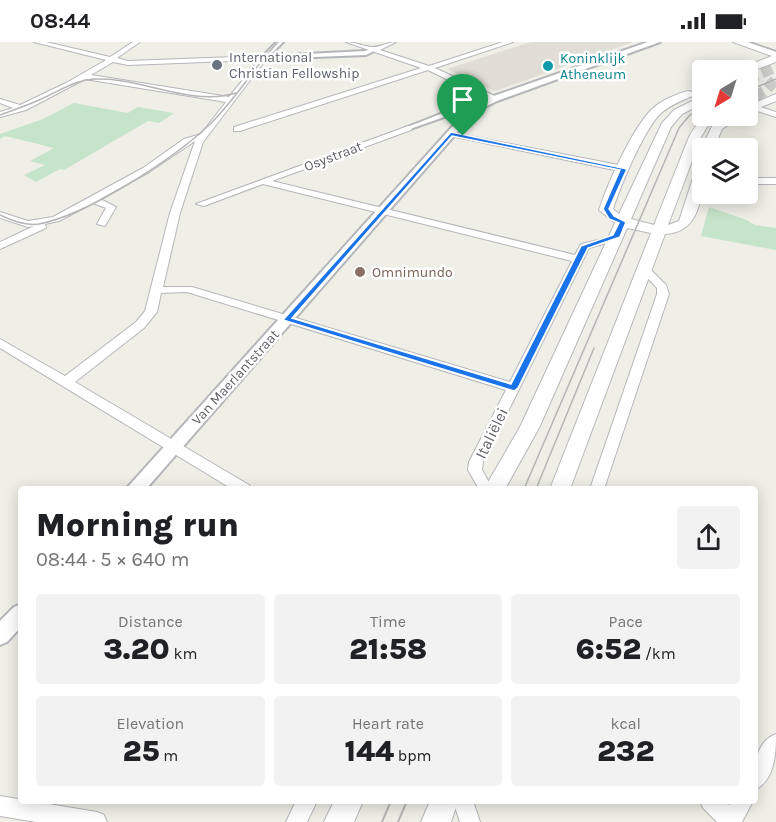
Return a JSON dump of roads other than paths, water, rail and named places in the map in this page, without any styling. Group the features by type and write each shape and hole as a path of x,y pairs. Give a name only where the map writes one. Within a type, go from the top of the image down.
{"main road":[{"path":"738,42 775,55"},
{"path":"758,64 775,55"},
{"path":"619,229 606,210 624,169 656,112 672,101 692,92"},
{"path":"758,102 776,97"},
{"name":"Italiëlei","path":"496,486 529,428 669,122 682,109 692,104"},
{"path":"561,486 690,150 702,126"},
{"path":"614,192 651,160"},
{"path":"659,230 673,230 683,226 692,202"},
{"name":"Italiëlei","path":"619,229 659,230"},
{"path":"339,822 348,804"},
{"path":"436,822 443,804"}],"street":[{"path":"37,42 128,63 366,53 393,42"},
{"path":"0,116 23,108 87,77 137,42"},
{"path":"65,383 147,318 158,290 175,213 203,136 264,58 280,42"},
{"path":"349,42 429,68 494,99 656,42"},
{"path":"237,129 510,42"},
{"path":"87,77 231,100"},
{"name":"Van Maerlantstraat","path":"138,486 466,115 494,99"},
{"path":"0,101 23,108"},
{"path":"758,107 776,115"},
{"name":"Osystraat","path":"201,204 443,115 466,115"},
{"path":"451,134 624,169"},
{"path":"0,246 63,217 154,165 187,141 203,136"},
{"path":"758,181 776,181"},
{"path":"265,182 578,259"},
{"path":"94,200 111,207 102,224"},
{"path":"0,215 18,222 36,224 63,217"},
{"name":"Italiëlei","path":"484,486 476,470 476,462 578,259 586,245 619,229"},
{"path":"598,486 663,294 662,288 644,269"},
{"path":"158,290 188,289 514,388"},
{"path":"0,343 239,486"},
{"path":"0,635 18,616"},
{"path":"758,773 776,743"},
{"path":"296,822 305,804"},
{"path":"464,804 470,822"},
{"path":"713,804 731,822 741,804"},
{"path":"0,806 97,822"}],"tunnel":[{"path":"758,74 776,67"},
{"path":"758,95 776,79"}],"tram line":[{"path":"0,215 19,222 39,224 81,210 128,184 174,154 208,126 278,42"},
{"path":"750,42 776,51"},
{"path":"0,115 73,84 95,79 130,82 201,96 236,93"},
{"path":"758,86 776,79"},
{"path":"525,486 679,128 692,114"},
{"path":"537,486 594,348"},
{"path":"382,822 390,804"},
{"path":"398,822 406,804"}],"place":[{"name":"International Christian Fellowship","path":"217,65"},
{"name":"Koninklijk Atheneum","path":"548,66"},
{"name":"Omnimundo","path":"360,272"}]}
